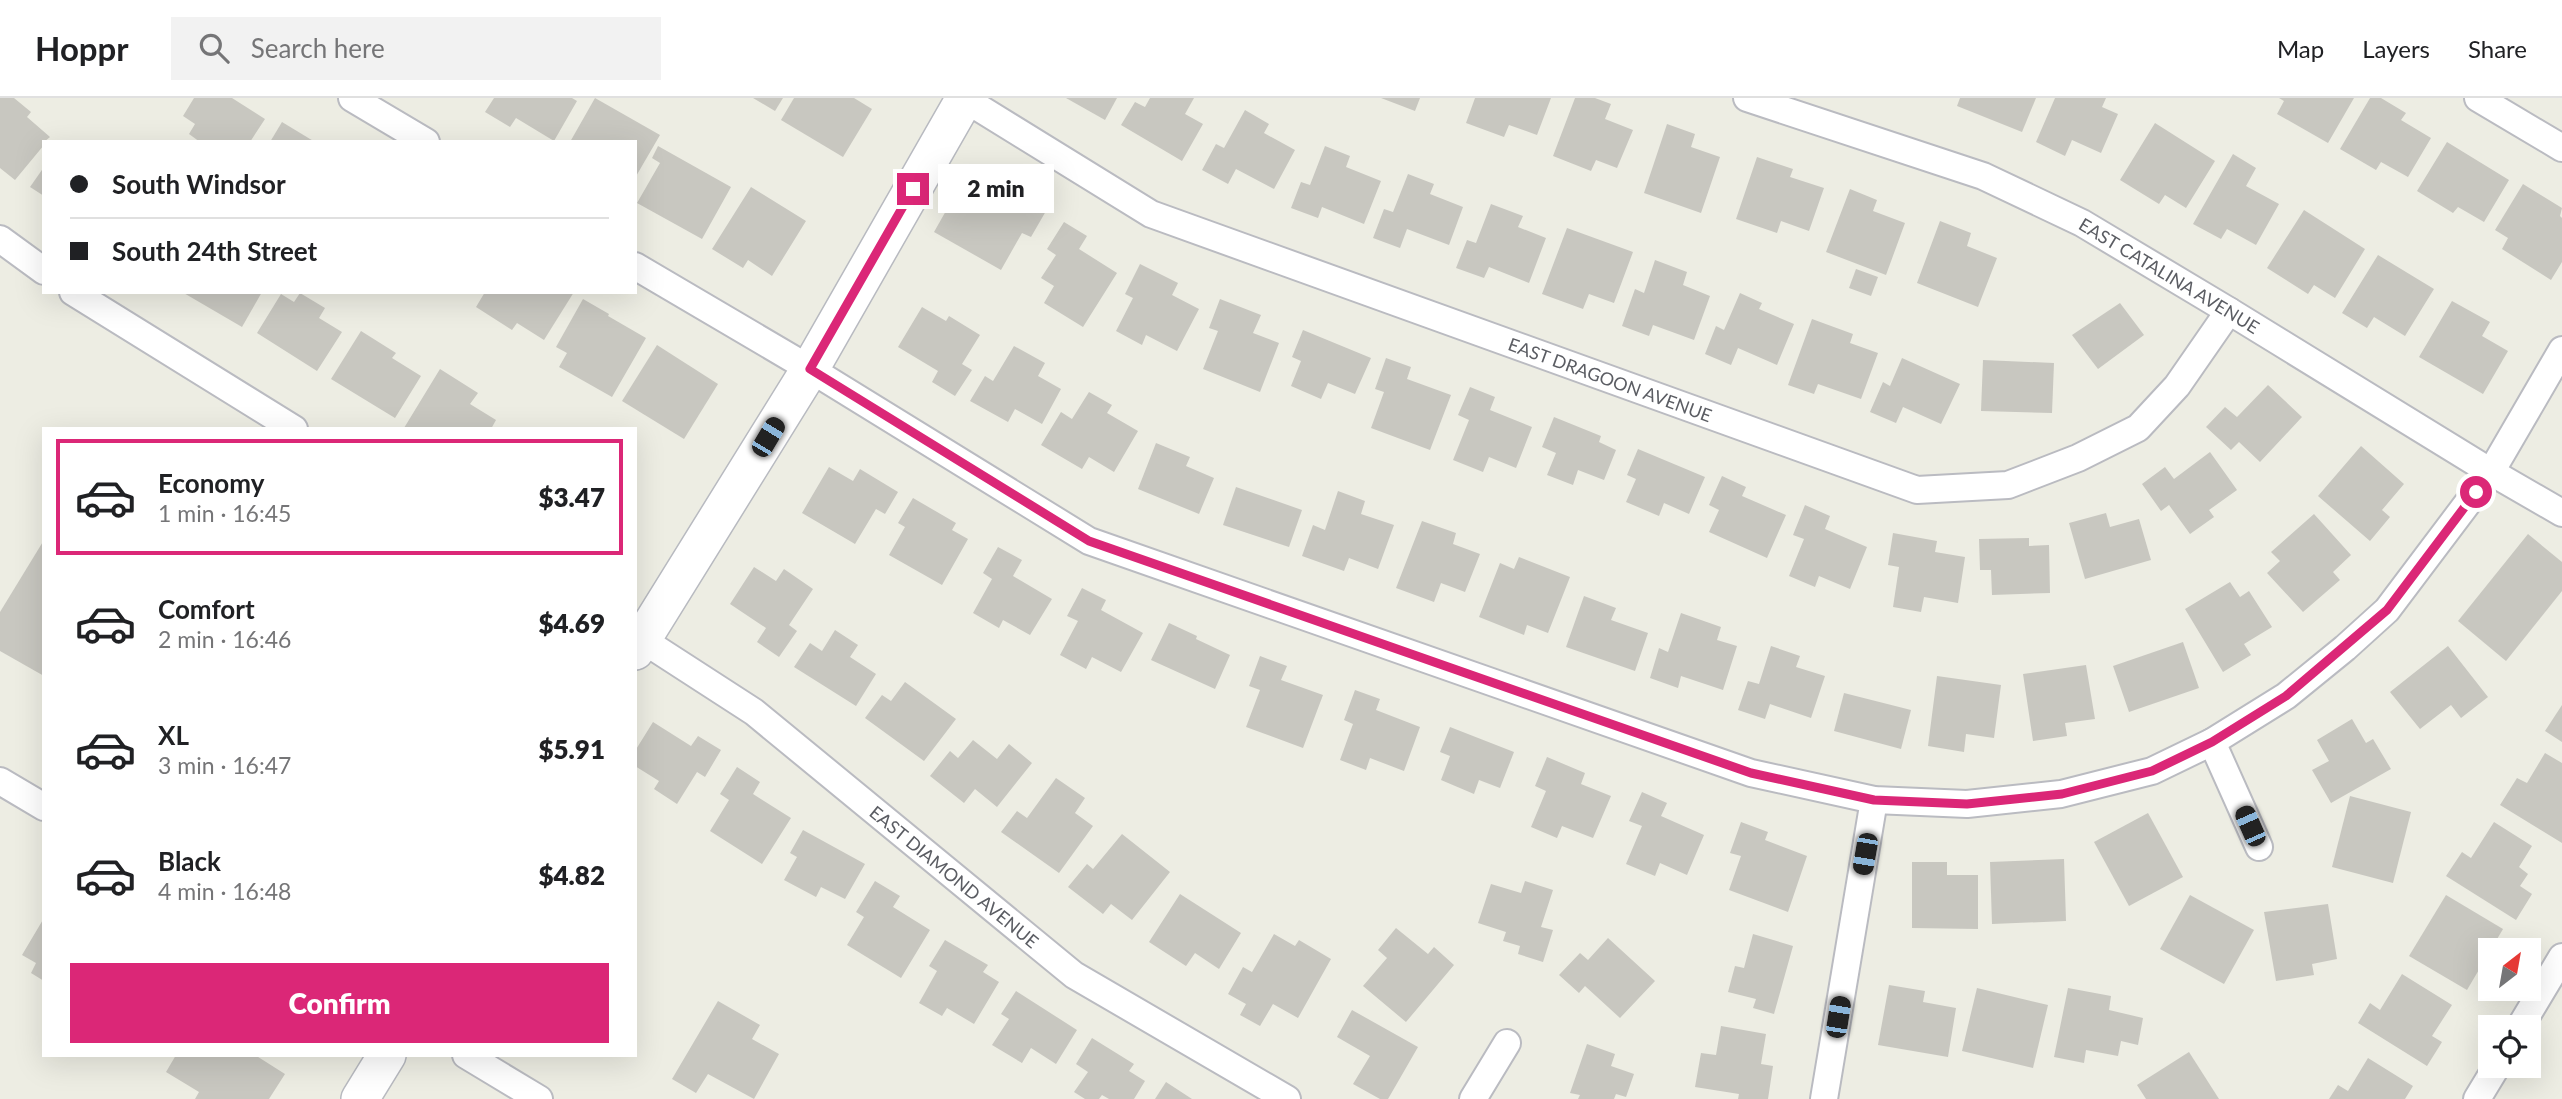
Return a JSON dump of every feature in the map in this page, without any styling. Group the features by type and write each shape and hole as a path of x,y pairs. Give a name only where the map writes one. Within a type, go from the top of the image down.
{"street":[{"path":"352,98 423,140"},
{"path":"638,642 810,369 964,98"},
{"name":"EAST DRAGOON AVENUE","path":"964,98 1151,214 1917,490 2008,485 2078,458 2138,428 2177,386 2230,311"},
{"name":"EAST CATALINA AVENUE","path":"1747,98 1983,176 2082,223 2562,513"},
{"path":"2478,98 2562,148"},
{"path":"0,239 42,270"},
{"path":"637,267 810,369 1089,541 1751,773 1874,800 1967,804 2062,794 2152,771 2212,742 2286,696 2387,610 2491,472 2562,350"},
{"path":"76,294 291,427"},
{"name":"EAST DIAMOND AVENUE","path":"638,642 754,712 1074,975 1287,1099"},
{"path":"2212,742 2259,847"},
{"path":"0,781 42,806"},
{"path":"1824,1099 1874,800"},
{"path":"2527,1015 2562,957"},
{"path":"1473,1099 1507,1043"},
{"path":"360,1099 386,1057"},
{"path":"469,1057 539,1099"},
{"path":"2477,1099 2490,1078"}],"building":[{"path":"0,98 14,98 31,112 27,117 50,137 42,140 42,147 15,180 0,168"},
{"path":"194,98 232,98 265,119 251,140 197,140 189,134 195,124 183,116"},
{"path":"494,98 572,98 577,101 555,140 516,118 510,127 485,112"},
{"path":"595,98 660,135 637,175 637,140 571,140"},
{"path":"753,98 783,98 775,111"},
{"path":"794,98 854,98 872,109 843,157 781,120"},
{"path":"1066,98 1117,98 1105,120"},
{"path":"1150,98 1194,98 1185,114 1203,124 1182,161 1121,125 1135,102 1145,107"},
{"path":"1381,98 1420,98 1415,111"},
{"path":"1475,98 1551,98 1537,135 1509,125 1504,137 1466,123"},
{"path":"1575,98 1595,98 1611,104 1605,119 1633,130 1617,168 1596,160 1591,171 1553,156"},
{"path":"1960,98 2036,98 2022,132 1957,106"},
{"path":"2055,98 2106,98 2102,107 2118,114 2101,153 2072,140 2065,156 2036,142"},
{"path":"2279,98 2354,98 2328,143 2277,114 2284,101"},
{"path":"2370,98 2381,98 2406,113 2401,120 2431,138 2408,177 2381,162 2376,170 2340,149"},
{"path":"1245,110 1269,124 1264,133 1295,150 1274,189 1236,169 1228,184 1202,170 1216,144 1224,148"},
{"path":"282,122 312,140 271,140"},
{"path":"2155,123 2215,161 2186,208 2165,195 2159,204 2120,180"},
{"path":"1667,124 1695,134 1691,147 1720,157 1701,213 1644,193"},
{"path":"2447,142 2509,180 2484,222 2458,207 2453,213 2417,191"},
{"path":"658,146 731,187 702,239 637,203 660,163 652,158"},
{"path":"1325,146 1350,156 1346,167 1381,181 1364,224 1322,207 1318,218 1291,208 1301,182 1310,185"},
{"path":"2233,154 2256,168 2246,186 2279,204 2256,245 2227,229 2221,239 2193,224"},
{"path":"1757,157 1793,169 1790,177 1824,188 1809,231 1781,221 1777,233 1736,219"},
{"path":"42,170 42,195 30,187"},
{"path":"1408,174 1434,184 1430,194 1463,207 1449,245 1407,229 1400,248 1373,238 1384,209 1393,212"},
{"path":"964,179 1016,209 1023,198 1046,211 1031,237 1022,233 1001,270 934,232"},
{"path":"2523,184 2562,208 2562,262 2551,280 2502,249 2508,238 2495,230"},
{"path":"751,187 806,221 772,276 748,260 743,268 712,249"},
{"path":"1850,189 1877,200 1873,211 1905,223 1886,275 1826,252"},
{"path":"1491,204 1523,216 1518,227 1546,238 1529,283 1489,267 1484,278 1456,268 1467,240 1476,243"},
{"path":"2304,210 2365,249 2335,298 2314,285 2308,294 2267,268"},
{"path":"1940,221 1971,233 1967,246 1997,258 1978,307 1917,283"},
{"path":"1064,222 1087,236 1079,249 1117,273 1083,327 1044,303 1054,286 1041,278 1056,255 1047,249"},
{"path":"1567,228 1633,252 1614,303 1589,294 1583,309 1542,294"},
{"path":"2378,255 2434,289 2405,336 2374,317 2367,328 2342,313"},
{"path":"1655,260 1687,272 1683,285 1710,296 1694,340 1653,325 1649,336 1622,326 1635,289 1644,293"},
{"path":"1140,264 1178,283 1172,295 1199,309 1177,351 1146,335 1142,345 1116,331 1133,298 1125,294"},
{"path":"1856,269 1878,277 1871,296 1849,288"},
{"path":"1740,293 1762,303 1759,309 1794,324 1777,365 1738,348 1731,365 1705,354 1716,326 1724,330"},
{"path":"185,294 261,294 242,327"},
{"path":"281,294 294,302 302,294 325,308 319,318 342,332 317,371 257,333"},
{"path":"484,294 573,294 544,340 517,323 512,330 476,307"},
{"path":"583,299 646,338 612,397 559,367 567,353 556,347"},
{"path":"1220,299 1261,315 1253,333 1279,343 1260,392 1203,369 1218,331 1209,328"},
{"path":"2452,301 2490,322 2482,336 2508,351 2483,394 2419,357"},
{"path":"2120,303 2144,335 2098,369 2072,335"},
{"path":"922,307 946,321 949,316 980,335 962,364 972,370 955,396 932,382 938,371 898,347"},
{"path":"1812,319 1853,334 1850,343 1878,353 1861,399 1818,384 1814,394 1788,385"},
{"path":"1303,330 1371,358 1355,394 1328,383 1321,399 1291,386 1301,361 1292,357"},
{"path":"361,331 396,353 392,358 421,376 395,418 331,379"},
{"path":"657,345 718,384 684,439 622,401"},
{"path":"1014,346 1045,363 1038,376 1061,389 1042,424 1015,409 1008,422 970,401 985,376 993,381"},
{"path":"1386,358 1411,367 1407,379 1451,395 1430,450 1371,428 1384,392 1375,389"},
{"path":"1902,358 1960,384 1941,424 1903,407 1896,423 1870,412 1883,382 1890,386"},
{"path":"1983,360 2054,363 2052,413 1981,411"},
{"path":"440,369 478,393 470,404 496,420 492,427 405,427"},
{"path":"2268,385 2302,417 2260,462 2239,442 2231,450 2206,427 2225,407 2237,417"},
{"path":"1470,387 1495,397 1490,410 1532,427 1516,468 1489,457 1483,472 1453,460 1469,420 1458,415"},
{"path":"1089,392 1112,405 1107,413 1138,431 1114,472 1089,457 1082,469 1041,445 1061,412 1072,419"},
{"path":"1554,417 1601,436 1599,442 1616,450 1604,480 1578,470 1573,485 1547,475 1556,453 1542,447"},
{"path":"1156,443 1190,457 1186,466 1214,478 1199,514 1138,489"},
{"path":"2361,446 2404,484 2382,510 2390,517 2370,541 2318,496"},
{"path":"1638,449 1705,477 1689,514 1664,503 1659,516 1626,502 1636,479 1627,475"},
{"path":"2210,452 2237,490 2209,510 2214,517 2190,534 2169,505 2161,511 2142,484 2165,467 2174,479"},
{"path":"829,467 853,481 860,469 898,492 885,514 876,509 855,544 802,513"},
{"path":"1722,476 1746,487 1742,496 1786,515 1767,558 1709,532 1719,510 1709,505"},
{"path":"1236,487 1302,510 1289,547 1223,525"},
{"path":"1338,491 1365,501 1361,514 1394,525 1378,569 1349,558 1344,571 1302,556 1313,525 1325,530"},
{"path":"913,498 956,523 952,530 968,539 942,585 889,555 905,527 898,523"},
{"path":"1805,505 1830,516 1825,529 1867,547 1850,589 1819,576 1815,587 1789,576 1804,539 1793,535"},
{"path":"2106,513 2110,527 2139,519 2151,560 2085,579 2069,523"},
{"path":"2314,514 2351,555 2333,572 2340,580 2303,612 2267,573 2280,561 2271,552"},
{"path":"1422,521 1456,533 1453,544 1480,554 1465,592 1441,583 1434,602 1396,588"},
{"path":"1893,533 1937,541 1935,552 1965,557 1958,603 1924,597 1921,612 1893,607 1899,567 1888,565"},
{"path":"2528,534 2562,562 2562,591 2506,661 2458,621"},
{"path":"2029,538 2029,546 2049,545 2050,593 1992,595 1991,570 1980,570 1979,539"},
{"path":"42,543 42,675 0,651 0,612"},
{"path":"998,547 1022,560 1013,576 1052,599 1030,635 1003,620 999,628 973,613 992,579 983,573"},
{"path":"1519,557 1570,577 1548,633 1527,625 1524,635 1479,617 1500,563 1514,569"},
{"path":"754,567 776,581 784,569 813,589 789,625 797,631 779,657 757,642 766,628 730,604"},
{"path":"2230,582 2240,597 2249,591 2272,627 2244,644 2251,655 2223,672 2185,609"},
{"path":"1082,588 1106,600 1101,610 1143,633 1121,672 1092,657 1086,669 1060,655 1078,621 1067,616"},
{"path":"1584,596 1616,608 1611,620 1648,633 1635,671 1566,647"},
{"path":"1681,613 1721,627 1717,640 1737,646 1723,690 1681,676 1678,688 1650,678 1659,648 1668,652"},
{"path":"1169,623 1230,655 1215,689 1151,660"},
{"path":"835,630 858,645 850,657 876,674 856,706 794,667 810,643 822,651"},
{"path":"2183,642 2199,688 2129,712 2113,666"},
{"path":"1771,646 1800,656 1796,667 1825,676 1811,718 1770,704 1765,719 1738,710 1748,681 1759,684"},
{"path":"2448,646 2488,697 2461,718 2451,705 2420,729 2390,692"},
{"path":"1260,656 1287,666 1281,680 1323,695 1303,748 1246,727 1260,690 1249,686"},
{"path":"2086,665 2095,719 2065,723 2067,736 2033,741 2023,674"},
{"path":"1937,676 2001,685 1994,738 1966,734 1964,752 1928,746"},
{"path":"905,682 956,719 924,761 865,718 882,695 891,701"},
{"path":"1355,690 1380,699 1376,710 1420,727 1404,771 1370,758 1366,770 1340,760 1353,724 1344,720"},
{"path":"1844,693 1911,710 1901,749 1834,731"},
{"path":"2562,705 2562,742 2545,731"},
{"path":"2352,719 2366,743 2373,739 2391,769 2331,803 2312,770 2329,761 2317,740"},
{"path":"653,722 691,746 698,736 721,750 705,777 697,772 677,804 654,789 659,781 637,767 637,748"},
{"path":"1450,727 1514,752 1500,788 1479,780 1474,794 1441,780 1450,756 1440,752"},
{"path":"973,740 997,759 1009,744 1032,763 997,807 975,789 964,803 930,776 950,751 958,758"},
{"path":"2545,753 2562,763 2562,843 2500,805 2517,778 2527,783"},
{"path":"1547,757 1585,773 1581,784 1611,796 1593,838 1562,826 1557,838 1531,827 1546,791 1535,786"},
{"path":"737,767 760,782 753,794 791,818 762,864 710,831 729,800 720,794"},
{"path":"1056,778 1085,798 1075,813 1093,826 1059,873 1001,832 1017,811 1027,818"},
{"path":"1642,792 1667,803 1661,816 1704,835 1687,875 1660,863 1655,876 1626,864 1642,826 1629,821"},
{"path":"2350,796 2411,812 2393,883 2332,867"},
{"path":"2148,813 2183,877 2129,906 2094,842"},
{"path":"1741,822 1768,832 1765,840 1807,856 1788,912 1729,890 1741,856 1730,853"},
{"path":"2494,822 2532,846 2519,867 2528,874 2520,886 2532,894 2516,920 2446,876 2462,852 2471,858"},
{"path":"803,830 865,864 845,899 821,887 816,897 784,880 797,857 790,853"},
{"path":"1122,834 1170,872 1132,920 1111,904 1103,914 1068,887 1087,864 1093,869"},
{"path":"2064,859 2066,921 1992,924 1990,862"},
{"path":"1912,862 1947,862 1947,875 1978,875 1978,929 1912,928"},
{"path":"875,881 900,896 893,907 930,930 901,978 847,945 864,917 856,912"},
{"path":"1525,881 1553,890 1541,927 1553,930 1543,962 1518,954 1520,946 1503,941 1506,932 1478,923 1491,884 1521,893"},
{"path":"1180,894 1241,933 1219,969 1195,953 1186,966 1149,942"},
{"path":"2190,895 2254,930 2224,984 2160,949"},
{"path":"2446,895 2503,929 2498,938 2478,938 2478,971 2467,990 2409,956"},
{"path":"2328,904 2337,959 2312,964 2314,975 2276,981 2264,912"},
{"path":"42,921 42,980 31,973 36,963 22,955"},
{"path":"1396,928 1428,954 1434,947 1454,965 1406,1022 1363,986 1387,958 1378,950"},
{"path":"1274,934 1295,946 1299,940 1331,959 1298,1018 1273,1004 1260,1026 1240,1015 1246,1004 1228,994 1243,967 1252,972"},
{"path":"1753,934 1793,946 1774,1014 1753,1008 1756,999 1728,992 1735,966 1744,968"},
{"path":"1608,938 1655,981 1620,1018 1585,986 1579,993 1559,975 1580,953 1588,960"},
{"path":"945,940 988,965 983,972 999,982 974,1024 947,1008 942,1016 919,1003 937,971 929,966"},
{"path":"2402,974 2452,1005 2432,1036 2442,1042 2427,1066 2358,1023 2370,1003 2380,1010"},
{"path":"1889,985 1925,991 1923,1002 1956,1008 1948,1057 1878,1045"},
{"path":"1977,988 2048,1005 2033,1068 1962,1051"},
{"path":"2068,988 2111,996 2109,1010 2143,1018 2138,1045 2121,1041 2118,1056 2086,1050 2084,1063 2054,1057"},
{"path":"1016,991 1077,1030 1056,1064 1031,1048 1022,1063 992,1045 1009,1019 1001,1014"},
{"path":"718,1001 760,1025 752,1039 779,1054 754,1099 708,1074 696,1093 672,1079"},
{"path":"1352,1010 1418,1047 1388,1099 1380,1099 1353,1084 1370,1056 1337,1037"},
{"path":"1721,1026 1766,1034 1761,1064 1773,1066 1768,1099 1738,1099 1739,1094 1695,1087 1701,1053 1716,1055"},
{"path":"1092,1038 1134,1064 1129,1071 1145,1081 1134,1099 1109,1099 1102,1095 1099,1099 1085,1099 1074,1092 1088,1072 1076,1064"},
{"path":"1587,1044 1615,1054 1611,1066 1634,1074 1626,1097 1616,1094 1614,1099 1578,1099 1580,1095 1570,1093"},
{"path":"2189,1052 2219,1099 2146,1099 2137,1085"},
{"path":"175,1057 258,1057 285,1074 269,1099 195,1099 199,1092 166,1072"},
{"path":"2368,1058 2413,1086 2405,1099 2329,1099 2338,1085 2348,1091"},
{"path":"1166,1082 1192,1099 1155,1099"}],"route":[{"path":"913,189 810,369 1089,541 1751,773 1874,800 1967,804 2062,794 2152,771 2212,742 2286,696 2387,610 2476,492"}]}
